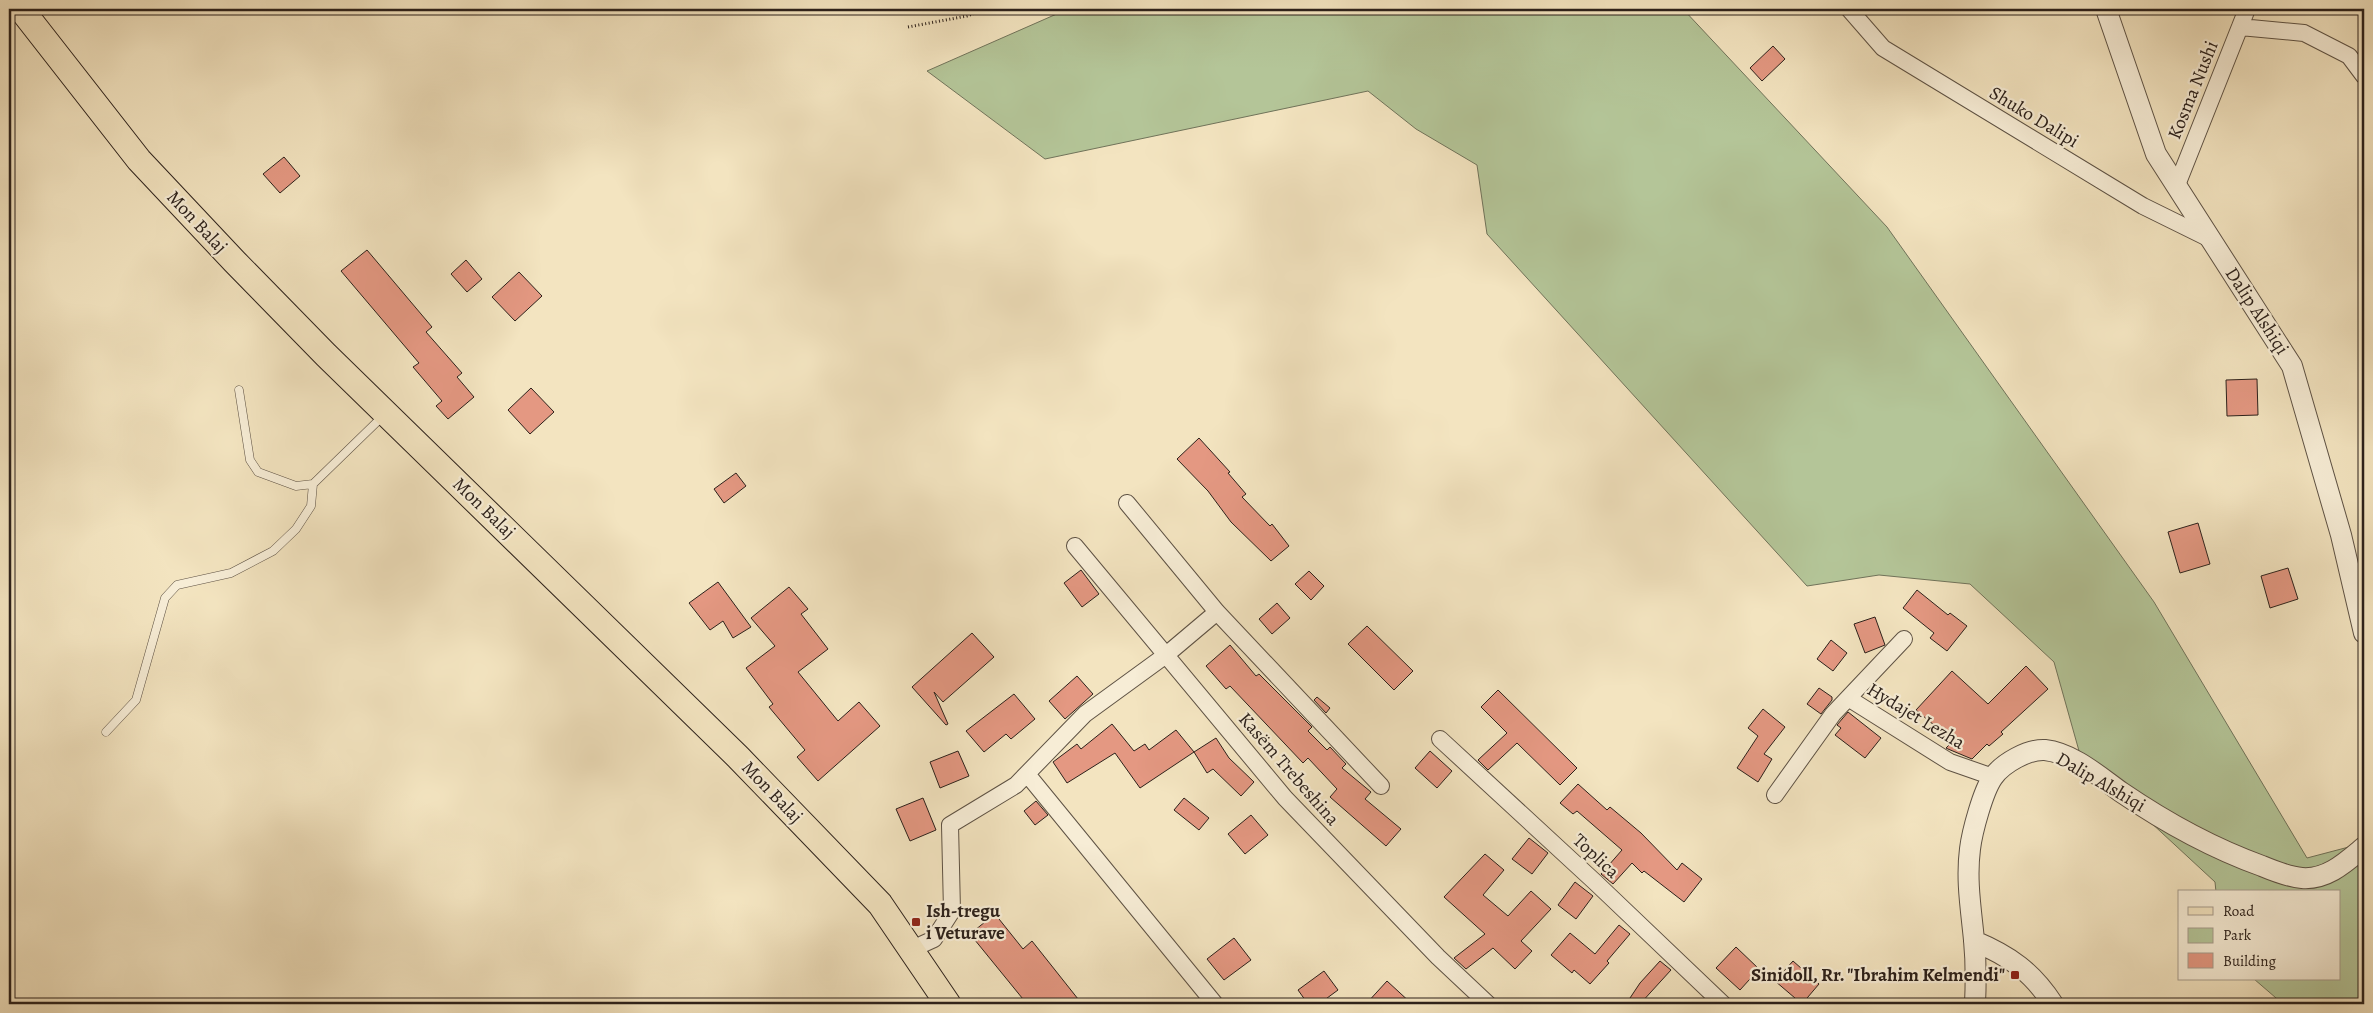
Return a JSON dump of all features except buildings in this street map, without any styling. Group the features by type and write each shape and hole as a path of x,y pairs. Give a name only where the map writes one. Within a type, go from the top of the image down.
{"main road":[{"name":"Mon Balaj","path":"21,9 140,160 235,262 386,413 738,757 880,904 948,1004"}],"street":[{"name":"Shuko Dalipi","path":"1849,9 1884,48 2143,206 2212,240"},
{"name":"Dalip Alshiqi","path":"2106,9 2156,154 2292,366 2342,535 2364,633"},
{"name":"Kosma Nushi","path":"2177,185 2248,9"},
{"path":"2240,27 2304,33 2349,56 2364,76"},
{"path":"1127,502 1217,612 1381,786"},
{"name":"Kasëm Trebeshina","path":"1074,546 1285,798 1438,957 1488,1004"},
{"path":"914,952 923,944 934,939 952,911 950,826 1005,792 1027,774 1085,714 1166,655 1217,612"},
{"name":"Hydajet Lezha","path":"1775,795 1833,714 1904,639"},
{"name":"Hydajet Lezha","path":"1848,698 1950,762 1993,777"},
{"name":"Toplica","path":"1440,740 1595,882 1723,1004"},
{"name":"Dalip Alshiqi","path":"1975,1004 1974,941 1968,894 1970,849 1978,812 1993,777 2009,762 2027,754 2045,750 2066,756 2139,804 2230,855 2275,871 2302,878 2326,875 2345,863 2364,847"},
{"path":"1027,774 1215,1004"},
{"path":"1974,941 1996,950 2020,965 2042,987 2053,1004"}],"lane":[{"path":"239,390 250,460 258,472 296,486 313,484 386,413"},
{"path":"106,732 136,700 165,598 177,585 231,573 273,551 296,529 311,506 313,484"}],"path":[{"path":"908,27 967,16 986,9"}],"green space":[{"path":"1068,9 1683,9 1887,227 2154,602 2307,858 2364,843 2364,1004 2283,1004 2255,980 2340,980 2340,890 2216,890 2215,882 2081,758 2054,662 1970,584 1879,575 1807,586 1487,234 1477,165 1416,129 1368,91 1045,159 927,71"}],"place":[{"name":"Ish-tregu i Veturave","path":"916,922"},
{"name":"Sinidoll, Rr. \"Ibrahim Kelmendi\"","path":"2015,975"}]}
